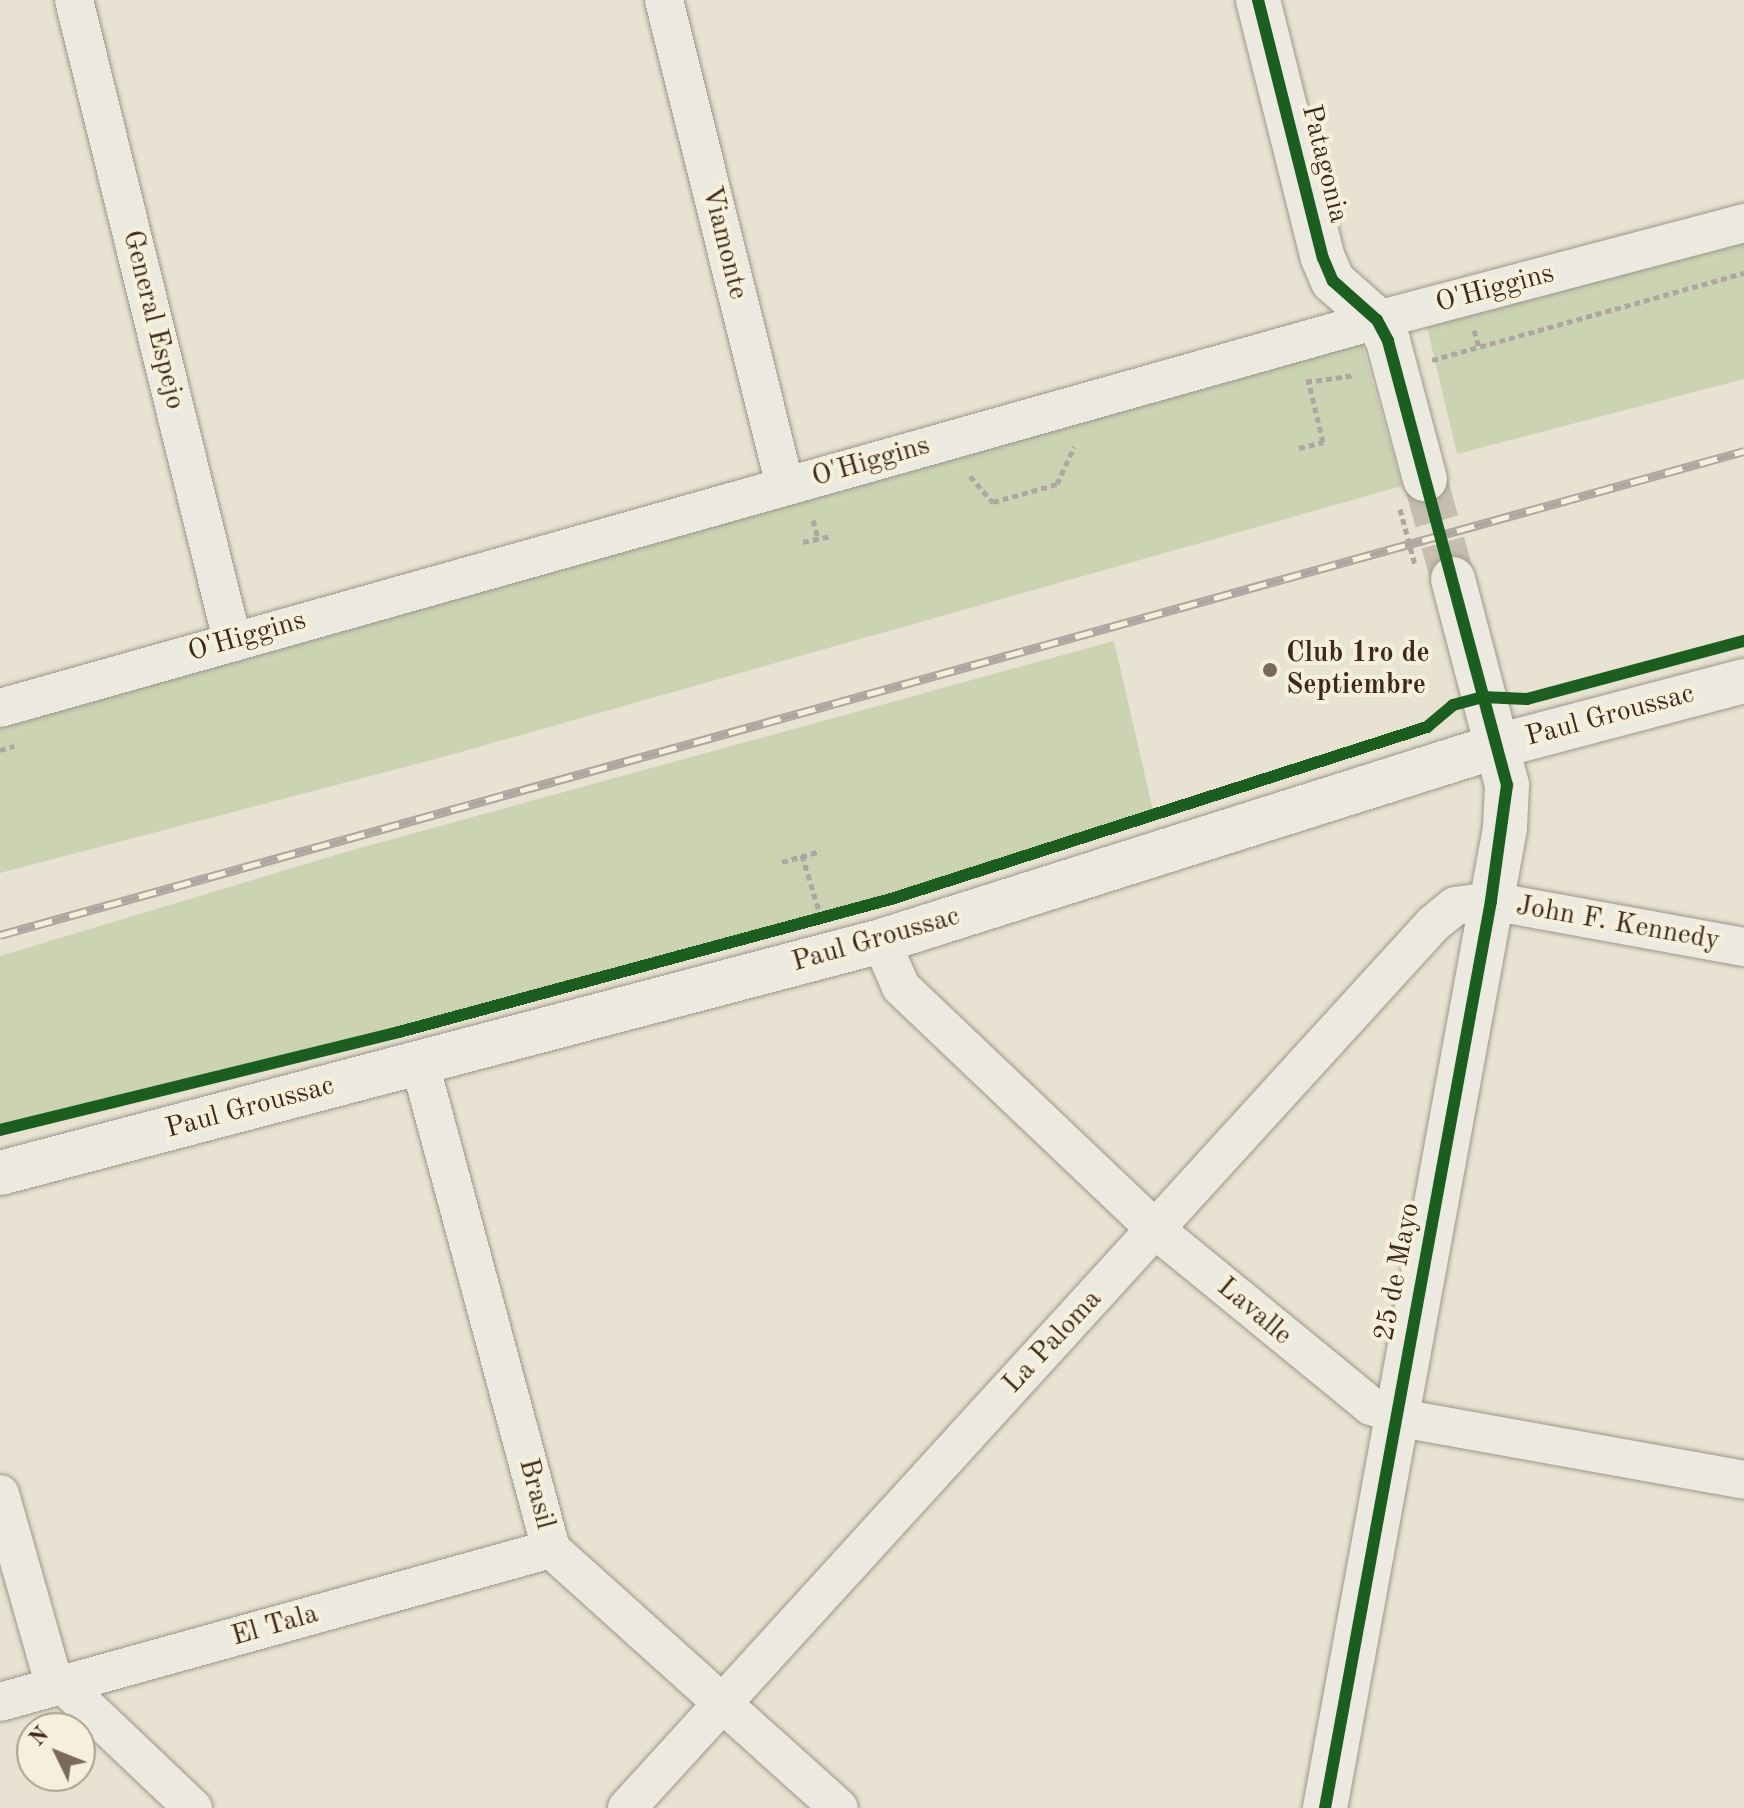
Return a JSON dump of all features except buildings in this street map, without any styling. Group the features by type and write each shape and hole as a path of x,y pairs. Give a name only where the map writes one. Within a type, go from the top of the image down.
{"street":[{"name":"General Espejo","path":"74,0 232,640"},
{"name":"Viamonte","path":"664,0 785,486"},
{"name":"Patagonia","path":"1258,0 1323,258 1346,297 1377,320"},
{"name":"O'Higgins","path":"0,708 232,640 1377,320 1744,223"},
{"path":"1377,320 1378,378 1412,492"},
{"name":"25 de Mayo","path":"1325,1808 1491,901 1507,785 1436,581"},
{"name":"Paul Groussac","path":"0,1173 881,941 1494,747 1744,681"},
{"name":"John F. Kennedy","path":"1491,901 1744,947"},
{"name":"La Paloma","path":"627,1808 1433,924 1455,906 1491,901"},
{"name":"Lavalle","path":"881,941 901,987 1156,1230 1350,1393 1396,1415 1744,1480"},
{"name":"Brasil","path":"420,1064 551,1549 839,1808"},
{"path":"0,1494 45,1657 61,1686 193,1808"},
{"name":"El Tala","path":"0,1702 551,1549"}],"path":[{"path":"1350,376 1378,378 1744,273"},
{"path":"1299,448 1323,442 1307,382 1314,338"},
{"path":"970,476 993,502 1057,484 1074,447"},
{"path":"1412,492 1436,581"},
{"path":"813,520 818,539"},
{"path":"803,542 832,536"},
{"path":"782,862 820,851"},
{"path":"802,855 822,918"},
{"path":"807,922 836,914"}],"green space":[{"path":"1744,235 1744,379 1457,454 1427,327"},
{"path":"1360,337 1402,486 443,757 0,873 0,724"},
{"path":"1114,641 1154,815 891,899 399,1032 0,1130 0,956 349,851"}],"tunnel":[{"path":"1425,479 1453,579"}],"railway":[{"path":"0,935 1744,451"}],"cycle path":[{"path":"1258,0 1323,258 1333,281 1377,320 1388,341 1507,785 1491,901 1325,1808"},
{"path":"0,1130 399,1032 891,899 1427,727 1453,705 1482,697 1527,699 1744,641"}],"place":[{"name":"Club 1ro de Septiembre","path":"1270,670"}]}
